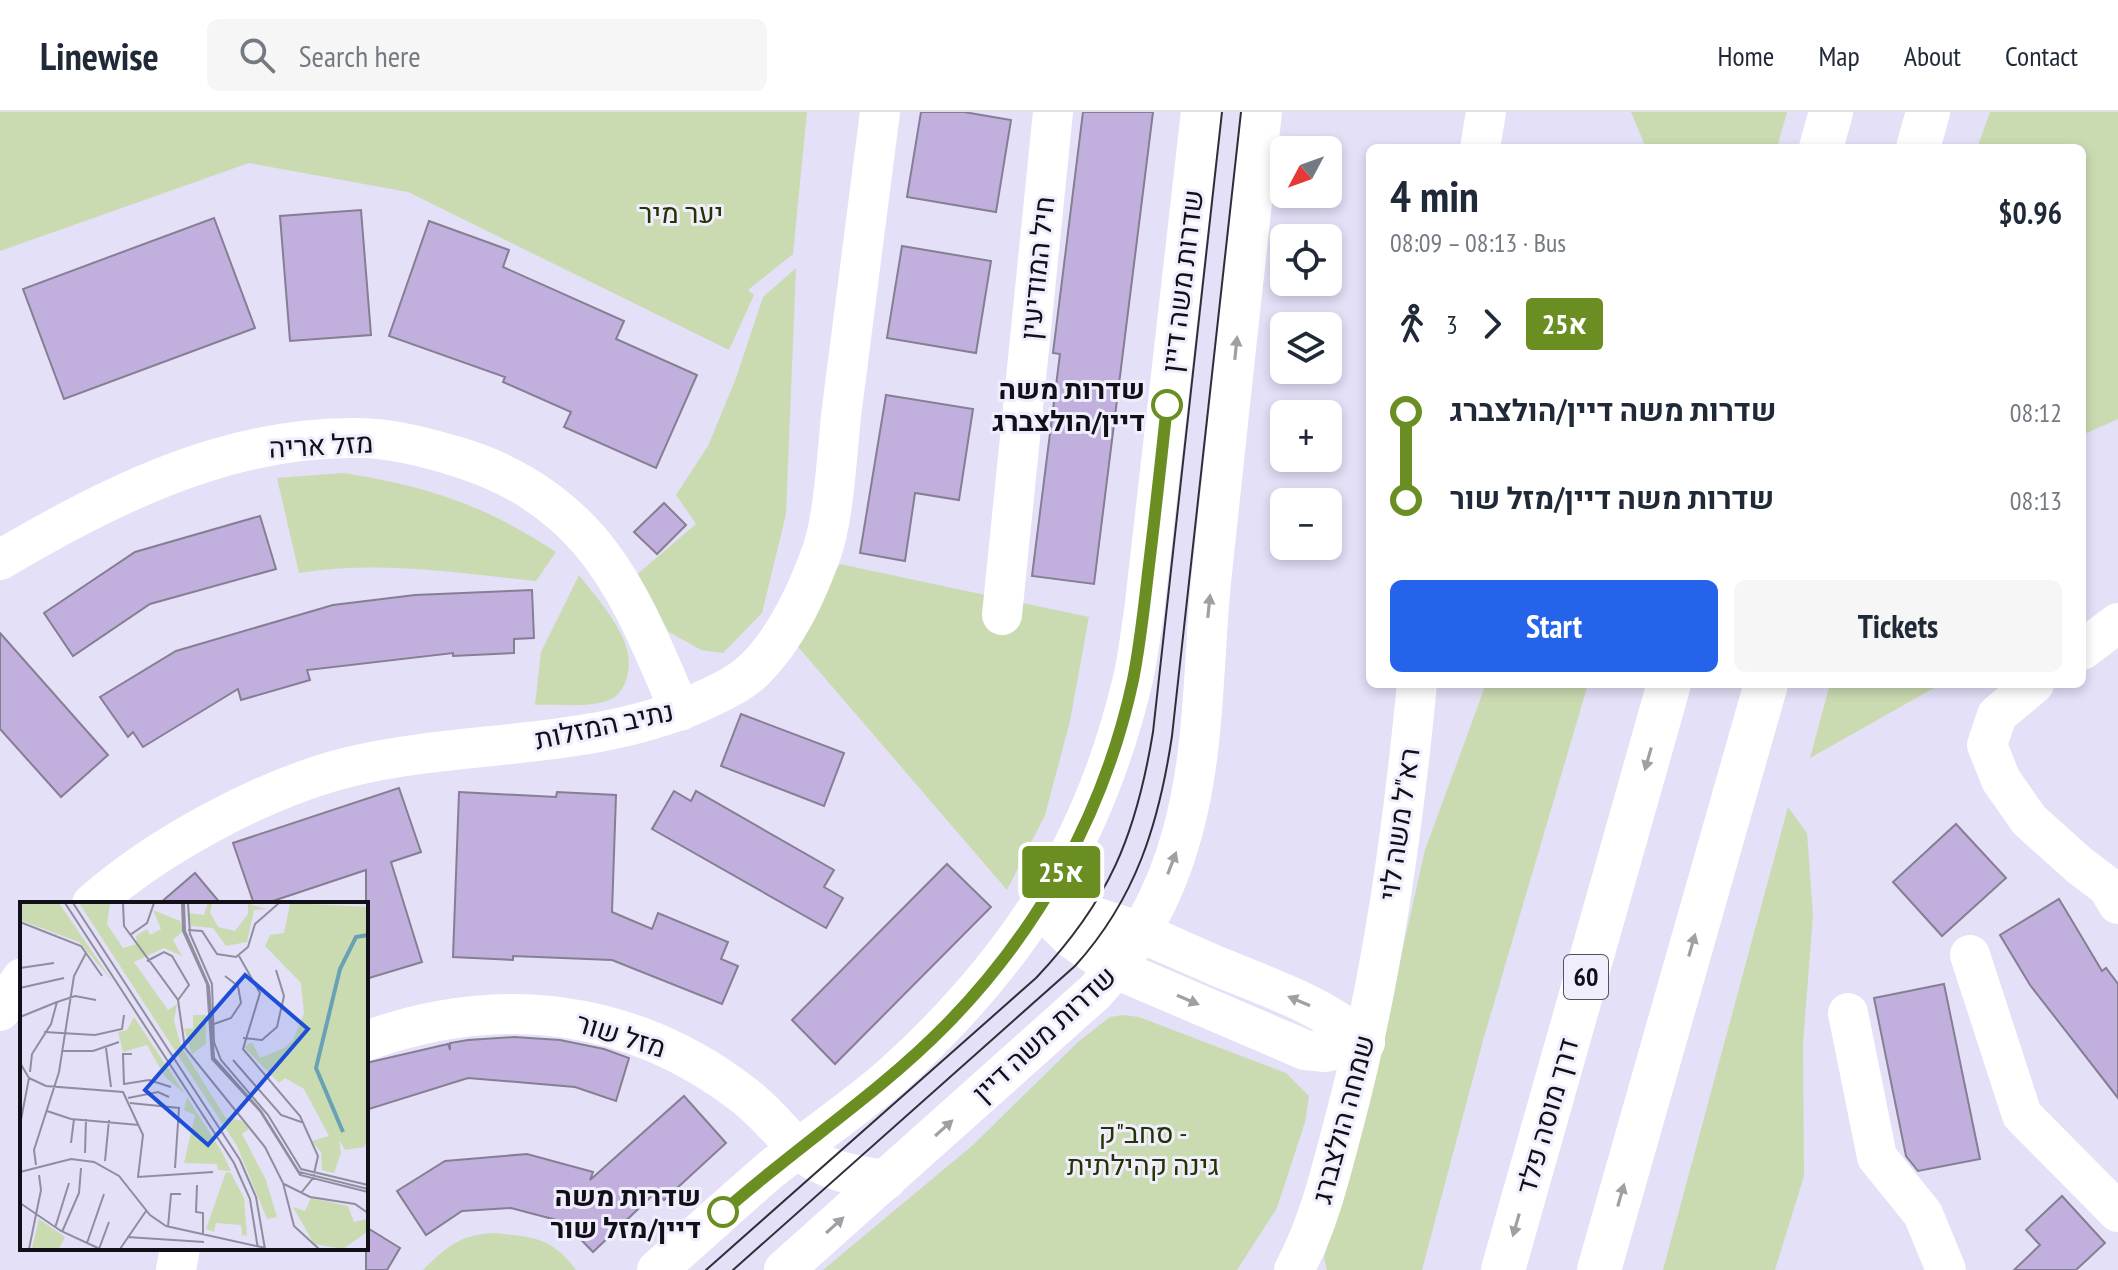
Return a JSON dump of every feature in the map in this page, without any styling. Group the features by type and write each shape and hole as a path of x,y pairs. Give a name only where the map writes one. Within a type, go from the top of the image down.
{"highway":[{"path":"1822,144 1831,112"},
{"path":"1919,144 1928,112"},
{"name":"דרך מוסה פלד","path":"1503,1270 1668,688"},
{"path":"1599,1270 1765,688"}],"street":[{"name":"נתיב המזלות","path":"95,902 156,855 210,823 276,793 347,768 421,754 593,733 680,711 724,691 754,671 795,613 824,546 880,112"},
{"name":"חיל המודיעין","path":"1002,615 1053,112"},
{"name":"שדרות משה דיין","path":"657,1270 798,1149 893,1075 945,1026 1000,963 1040,907 1071,855 1117,739 1133,680 1144,612 1201,112"},
{"name":"שדרות משה דיין","path":"784,1270 1095,992 1141,934 1169,872 1190,802 1262,112"},
{"path":"1481,144 1486,112"},
{"name":"מזל אריה","path":"0,560 59,525 127,492 200,464 252,449 358,438 423,446 481,464 526,486 572,522 604,561 634,610 680,711"},
{"path":"2086,647 2118,623"},
{"name":"רא\"ל משה לוי","path":"1378,963 1407,788 1417,688"},
{"path":"2029,688 1997,715 1987,745 2001,780 2029,820 2108,887 2118,904"},
{"path":"1040,907 1090,914 1141,934 1318,1009 1365,1042"},
{"path":"1040,907 1072,939 1116,969 1305,1050 1326,1052 1365,1042"},
{"path":"1970,955 2022,1115 2118,1212"},
{"name":"שמחה הולצברג","path":"1294,1270 1328,1184 1365,1042 1378,963"},
{"path":"0,1011 20,981"},
{"path":"1848,1013 1877,1157 1923,1214 1946,1270"},
{"name":"מזל שור","path":"368,1040 413,1026 466,1016 513,1014 584,1021 636,1034 667,1046 712,1072 761,1109 798,1149 823,1165 843,1173 886,1180"},
{"path":"176,1270 180,1250"}],"green space":[{"name":"יער מיר","path":"0,112 807,112 793,254 748,290 754,295 729,350 408,192 249,163 0,251"},
{"path":"1631,112 1787,112 1778,144 1644,144"},
{"path":"1990,112 2118,112 2118,419 2086,433 2086,144 1978,144"},
{"path":"796,268 786,514 762,613 723,653 701,650 669,632 634,577 696,524 676,495 708,446 736,378 763,297"},
{"path":"343,473 402,484 454,500 505,522 556,552 536,581 388,568 299,573 277,478"},
{"path":"840,564 1089,617 1070,721 1045,815 1007,890 793,641"},
{"path":"579,575 608,612 624,640 629,669 625,683 612,699 601,702 535,705 541,652"},
{"path":"1485,688 1587,688 1484,1037 1422,1270 1327,1270 1324,1258 1377,1063 1425,850"},
{"path":"1829,688 1934,688 1810,758"},
{"path":"1788,807 1807,833 1813,915 1803,1044 1804,1176 1775,1270 1663,1270"},
{"name":"סחב\"ק - גינה קהילתית","path":"1110,1017 1139,1017 1286,1073 1309,1096 1305,1122 1277,1208 1237,1270 823,1270 973,1145 1078,1042"},
{"path":"493,1233 549,1244 576,1270 423,1270 454,1244 471,1236"}],"building":[{"path":"921,112 964,112 1011,120 996,212 907,197"},
{"path":"1083,112 1153,112 1094,584 1032,576 1060,354 1053,353"},
{"path":"361,210 371,335 290,341 280,216"},
{"path":"214,218 255,328 64,399 23,289"},
{"path":"429,221 509,250 503,267 624,321 616,339 697,375 656,468 564,427 571,412 503,382 505,377 389,336"},
{"path":"902,246 991,261 976,353 887,338"},
{"path":"886,395 973,409 959,500 915,493 905,561 860,553"},
{"path":"664,503 686,525 657,554 634,532"},
{"path":"260,516 276,569 150,604 73,656 44,613 135,552"},
{"path":"532,590 534,638 514,639 514,653 453,656 453,653 307,670 310,680 241,700 238,689 143,747 133,732 128,737 100,697 176,651 333,605 415,595"},
{"path":"0,633 108,755 61,797 0,729"},
{"path":"741,714 844,753 824,806 721,766"},
{"path":"399,788 421,852 391,862 422,962 368,978 366,870 270,902 253,902 233,843"},
{"path":"674,791 691,801 696,791 834,870 824,887 843,898 826,928 652,829"},
{"path":"459,792 556,797 557,792 616,795 612,912 652,929 658,913 728,942 721,959 738,966 722,1004 612,960 453,957"},
{"path":"1956,824 2006,878 1942,936 1893,882"},
{"path":"947,864 991,907 835,1064 792,1020"},
{"path":"195,873 219,902 161,902"},
{"path":"2059,899 2102,971 2106,968 2118,984 2118,1098 2030,985 2000,935"},
{"path":"1944,984 1980,1159 1918,1171 1906,1156 1874,998"},
{"path":"514,1037 560,1040 629,1058 616,1101 575,1087 468,1078 368,1109 368,1063 448,1044 450,1050 450,1043"},
{"path":"684,1096 726,1143 664,1200 656,1192 593,1252 564,1222 511,1208 462,1211 426,1235 397,1191 445,1161 527,1154 593,1172 590,1180"},
{"path":"2062,1196 2105,1243 2076,1270 2014,1270 2040,1245 2026,1230"},
{"path":"368,1228 400,1248 387,1270 366,1270"}],"tram line":[{"path":"706,1270 1036,978 1083,922 1116,865 1138,803 1153,732 1222,112"},
{"path":"733,1270 1075,966 1114,914 1142,858 1160,799 1172,736 1241,112"}],"bus line":[{"name":"25א","path":"723,1212 771,1170 893,1075 945,1026 983,985 1017,941 1071,855 1117,739 1133,680 1144,612 1167,405"}],"place":[{"name":"שדרות משה דיין/הולצברג","path":"1167,405"},
{"name":"שדרות משה דיין/מזל שור","path":"723,1212"}]}
